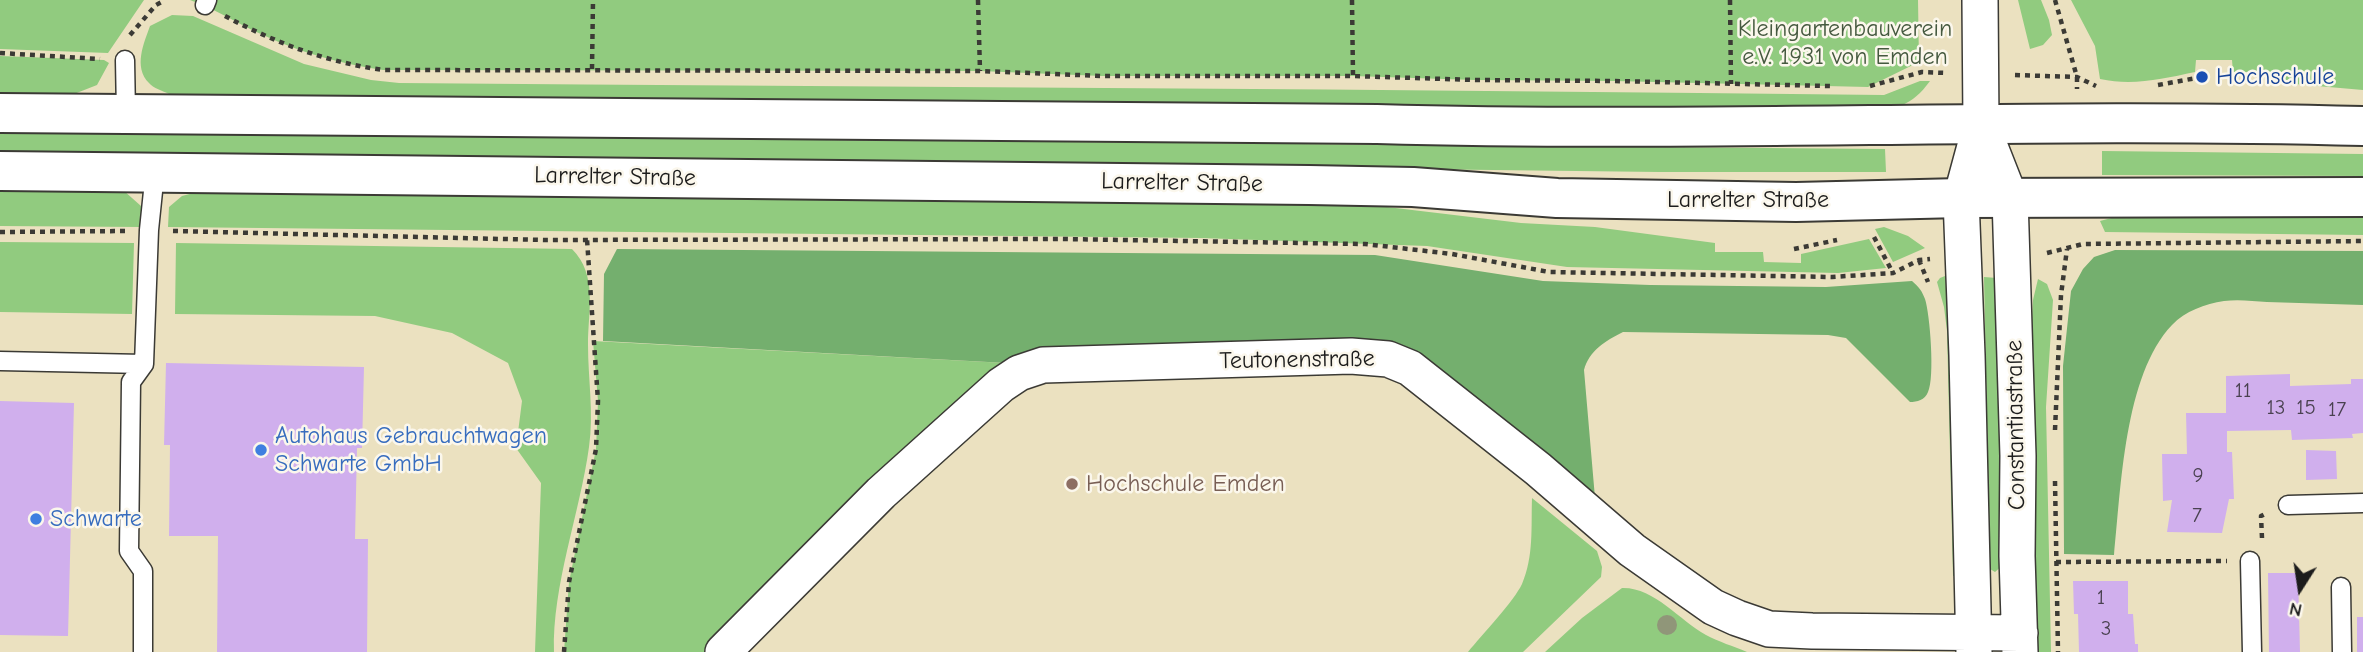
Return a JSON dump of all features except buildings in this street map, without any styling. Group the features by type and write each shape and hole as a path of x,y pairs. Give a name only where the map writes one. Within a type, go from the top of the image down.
{"street":[{"path":"1980,0 1981,124"},
{"path":"0,113 1377,124 1522,128 2275,123 2363,126"},
{"name":"Constantiastraße","path":"1981,124 2010,198 2020,642"},
{"name":"Constantiastraße","path":"1973,642 1961,198 1981,124"},
{"name":"Larrelter Straße","path":"0,171 1322,185 1440,188 1557,198 1769,202 1961,198 2363,197"},
{"name":"Teutonenstraße","path":"723,652 881,494 1001,385 1019,373 1043,365 1351,356 1388,359 1410,368 1538,469 1632,550 1713,607 1737,618 1769,629 1973,642 2020,642"}],"lane":[{"path":"125,60 126,114"},
{"path":"143,652 143,571 129,551 131,382 144,364 149,230 155,172"},
{"path":"0,361 144,364"},
{"path":"2288,505 2363,503"},
{"path":"2250,561 2252,652"},
{"path":"2341,587 2342,652"}],"path":[{"path":"0,53 125,60 126,42 132,31 156,5 165,0"},
{"path":"592,69 593,0"},
{"path":"978,0 980,71"},
{"path":"1352,0 1353,76"},
{"path":"1730,0 1731,84"},
{"path":"206,3 264,36 326,59 383,70 980,71 1102,76 1353,76 1841,86"},
{"path":"1868,87 1922,72 2077,77 2102,89"},
{"path":"2149,87 2202,77"},
{"path":"0,232 149,230 587,239 1075,239 1339,243 1452,254 1549,272 1832,276 1893,273 1919,260 1963,253"},
{"path":"1872,233 1893,273"},
{"path":"1794,249 1846,238"},
{"path":"564,652 569,582 596,449 598,401 587,239"},
{"path":"2013,255 2067,249 2083,244 2363,241"},
{"path":"2055,434 2061,295 2067,249"},
{"path":"2055,472 2058,652"},
{"path":"2056,562 2262,561 2261,516 2288,505"}],"green space":[{"path":"0,0 144,0 108,53 0,49"},
{"name":"Kleingartenbauverein e.V. 1931 von Emden","path":"190,0 1918,0 1919,62 1868,87 1353,76 1102,76 980,71 383,70 352,65 292,47"},
{"path":"2018,0 2041,0 2052,35 2043,45 2030,49"},
{"path":"2071,0 2363,0 2363,90 2283,83 2283,72 2233,72 2232,60 2196,60 2195,72 2159,79 2124,82 2100,79 2095,46"},
{"path":"172,15 193,16 304,64 371,80 399,83 1884,95 1920,81 1930,81 1916,96 1902,105 1865,110 169,94 149,83 144,77 141,62 150,26"},
{"path":"0,56 104,60 109,63 97,85 74,94 0,93"},
{"path":"0,133 1885,149 1886,172 1659,172 0,152"},
{"path":"2102,151 2363,154 2363,176 2102,175"},
{"path":"0,189 123,190 141,206 142,227 0,226"},
{"path":"201,191 1362,204 1521,223 1595,227 1715,243 1715,252 1763,252 1764,262 1801,263 1801,254 1869,239 1886,268 1838,273 1567,267 1427,246 1201,238 168,227 169,207 182,196"},
{"path":"2363,214 2363,235 2105,232 2100,221 2119,216"},
{"path":"1884,227 1908,236 1925,248 1893,262 1875,229"},
{"path":"0,242 134,243 132,314 0,312"},
{"path":"176,243 572,249 585,270 590,294 590,434 585,472 557,601 554,652 535,652 541,483 516,448 522,401 508,363 452,333 375,316 175,314"},
{"path":"617,249 1375,255 1543,281 1826,287 1912,281 1921,291 1927,307 1931,346 1930,385 1925,397 1910,402 1846,338 1828,335 1623,332 1599,347 1586,363 1584,370 1595,498 1410,368 1043,365 603,341 604,274"},
{"path":"2115,250 2363,251 2363,305 2229,300 2203,306 2177,320 2156,347 2134,402 2123,466 2114,555 2064,554 2063,366 2071,291 2083,269 2094,257"},
{"path":"1945,276 1954,303 1963,576 1953,576 1947,331 1937,282"},
{"path":"1984,277 1997,278 2003,565 1995,572 1990,569"},
{"path":"2038,279 2047,284 2053,300 2046,407 2051,652 2032,652 2029,379 2033,300"},
{"path":"593,341 1043,365 723,652 564,652 569,582 596,449 598,401"},
{"path":"1532,498 1597,551 1602,567 1601,577 1523,652 1468,652 1505,609 1522,584 1530,552"},
{"path":"1622,588 1634,589 1656,598 1706,635 1747,652 1545,652 1582,618"}],"place":[{"name":"Hochschule","path":"2202,77"},
{"name":"Autohaus Gebrauchtwagen Schwarte GmbH","path":"261,450"},
{"name":"Hochschule Emden","path":"1072,484"},
{"name":"Schwarte","path":"36,519"}]}
